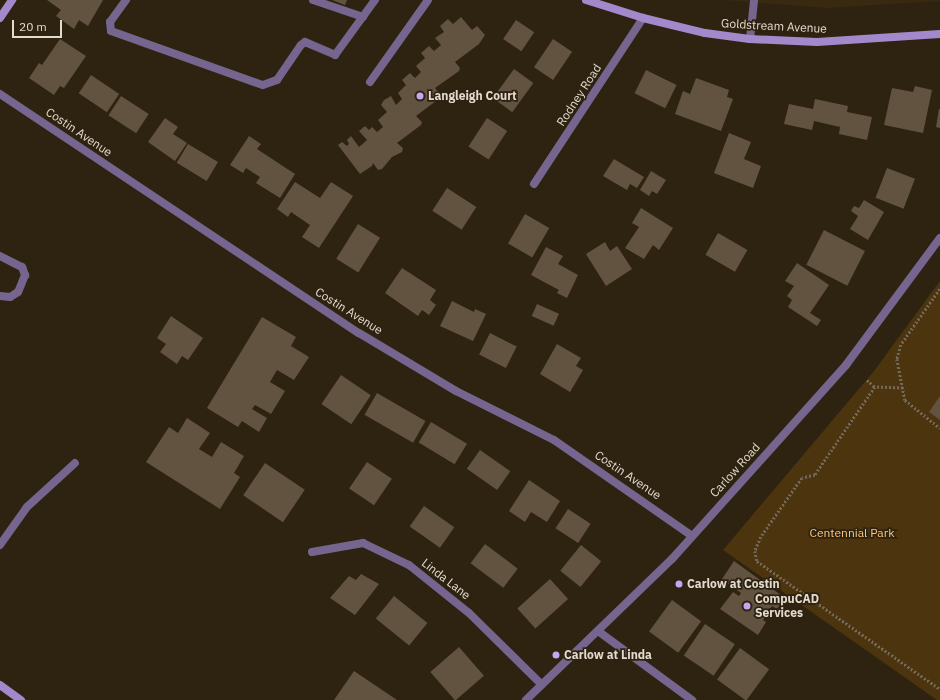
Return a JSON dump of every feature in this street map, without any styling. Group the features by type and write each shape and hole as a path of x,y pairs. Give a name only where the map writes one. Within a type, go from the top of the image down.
{"main road":[{"path":"0,18 12,0"},
{"name":"Goldstream Avenue","path":"586,0 643,18 705,33 750,39 816,42 940,34"},
{"path":"0,685 21,700"}],"street":[{"path":"126,0 110,22 111,31 264,84 277,80 301,45 306,42 335,55 375,0"},
{"path":"313,0 363,17"},
{"path":"370,82 428,0"},
{"path":"750,39 754,0"},
{"name":"Rodney Road","path":"534,184 643,18"},
{"name":"Costin Avenue","path":"0,94 360,333 456,391 554,440 692,536"},
{"name":"Carlow Road","path":"526,700 540,684 598,631 692,536 846,365 940,238"},
{"path":"0,256 22,267 25,275 18,292 10,297 0,296"},
{"path":"0,545 27,507 75,463"},
{"name":"Linda Lane","path":"312,552 362,543 408,565 470,613 540,684"},
{"path":"598,631 692,700"}],"path":[{"path":"940,289 901,345 897,360 905,400 940,428"},
{"path":"867,380 875,387 903,388"},
{"path":"875,387 815,475 802,478 761,538 755,551 757,561 940,690"}],"shaded area":[{"path":"724,0 940,0 940,1 827,8"}],"green space":[{"name":"Centennial Park","path":"940,281 940,700 937,700 723,550 874,371"}],"building":[{"path":"47,0 103,0 88,26 79,20 74,29 56,16 61,10"},
{"path":"332,0 347,0 345,5"},
{"name":"Langleigh Court","path":"461,17 472,30 477,26 485,35 479,44 455,62 460,68 459,71 435,88 441,95 440,98 416,116 422,122 421,125 397,143 403,148 402,152 392,157 382,169 378,170 373,163 372,166 360,174 338,145 342,142 347,146 349,144 347,140 351,136 359,147 367,140 359,131 365,126 369,130 372,127 377,132 383,127 378,120 387,112 381,105 384,100 391,96 396,105 402,99 398,93 406,85 402,80 410,73 415,78 421,72 416,66 425,58 421,53 429,46 434,51 441,45 435,38 444,32 440,26 448,19 453,24"},
{"path":"516,20 534,32 521,51 503,39"},
{"path":"60,39 86,56 64,88 60,86 54,95 29,78 39,63 42,65"},
{"path":"553,39 572,52 553,80 534,67"},
{"path":"514,69 533,83 512,112 493,98"},
{"path":"646,70 677,85 665,108 635,93"},
{"path":"91,75 119,94 107,112 79,93"},
{"path":"696,78 729,90 727,97 733,99 721,131 675,114 683,91 690,94"},
{"path":"915,86 932,90 923,133 884,125 892,88 913,92"},
{"path":"121,96 149,114 136,133 108,115"},
{"path":"815,99 848,106 847,112 872,117 867,140 839,134 840,127 814,121 812,130 784,124 789,104 813,109"},
{"path":"940,109 940,128 936,127"},
{"path":"165,118 178,127 173,134 187,143 175,161 148,142"},
{"path":"487,118 507,131 489,160 468,147"},
{"path":"729,133 751,142 744,159 761,166 753,188 714,173"},
{"path":"249,136 261,144 257,149 295,174 280,198 256,183 260,177 246,168 243,173 230,165"},
{"path":"188,144 218,162 207,181 177,163"},
{"path":"614,159 644,177 637,188 630,184 627,190 603,176"},
{"path":"887,168 915,179 904,209 876,198"},
{"path":"651,171 666,180 657,194 652,191 649,196 640,190"},
{"path":"295,182 320,198 331,182 353,196 319,248 302,237 310,225 291,212 288,217 277,209"},
{"path":"447,188 476,207 462,230 432,211"},
{"path":"864,200 884,212 868,240 850,229 858,216 851,211 854,206 859,208"},
{"path":"641,208 673,228 659,250 653,245 644,259 625,248 639,227 632,223"},
{"path":"525,214 549,228 532,257 508,243"},
{"path":"358,224 380,238 358,273 336,259"},
{"path":"824,230 865,251 847,286 806,265"},
{"path":"718,233 747,250 735,272 706,255"},
{"path":"605,242 610,251 617,246 632,269 606,286 586,254"},
{"path":"546,247 563,256 558,264 578,275 567,298 557,293 559,290 531,275"},
{"path":"797,263 829,285 810,313 821,320 817,326 788,307 792,300 787,296 794,286 785,281"},
{"path":"402,268 436,290 430,300 436,305 429,315 422,310 418,316 385,293"},
{"path":"452,301 474,312 475,309 486,314 473,341 440,326"},
{"path":"537,304 559,314 554,326 532,316"},
{"path":"171,316 203,338 188,360 182,356 177,364 160,352 166,344 157,338"},
{"path":"262,317 296,337 291,346 309,357 294,380 277,370 270,382 285,391 271,414 255,405 252,409 267,418 259,432 242,421 238,427 207,408"},
{"path":"490,333 517,347 506,368 479,354"},
{"path":"557,344 581,358 576,366 583,370 570,392 540,374"},
{"path":"341,375 371,395 351,424 321,404"},
{"path":"377,393 425,421 413,443 364,415"},
{"path":"940,396 940,420 929,412"},
{"path":"187,418 210,433 199,449 212,457 221,442 244,456 234,473 240,477 220,509 146,462 169,427 178,433"},
{"path":"431,422 467,444 455,464 419,443"},
{"path":"480,450 510,471 497,490 467,469"},
{"path":"367,462 392,479 374,505 349,489"},
{"path":"265,463 305,490 283,522 243,495"},
{"path":"529,480 560,501 547,522 531,512 525,522 509,511"},
{"path":"424,506 454,527 440,548 410,526"},
{"path":"568,509 591,524 578,543 555,528"},
{"path":"485,544 518,569 503,588 471,563"},
{"path":"581,545 601,561 580,587 560,571"},
{"path":"734,561 785,598 777,609 772,606 763,620 766,622 758,635 720,609 733,592 739,596 741,593 722,579"},
{"path":"361,574 379,584 355,615 330,598 349,576 356,580"},
{"path":"550,579 568,599 535,629 517,608"},
{"path":"394,596 427,623 409,646 376,619"},
{"path":"672,600 701,621 678,653 649,632"},
{"path":"705,624 735,644 714,676 684,656"},
{"path":"459,647 484,676 455,700 430,672"},
{"path":"740,648 769,669 747,700 717,680"},
{"path":"354,671 397,700 334,700"}],"place":[{"name":"Langleigh Court","path":"420,96"},
{"name":"Carlow at Costin","path":"679,584"},
{"name":"CompuCAD Services","path":"747,606"},
{"name":"Carlow at Linda","path":"556,655"}]}
